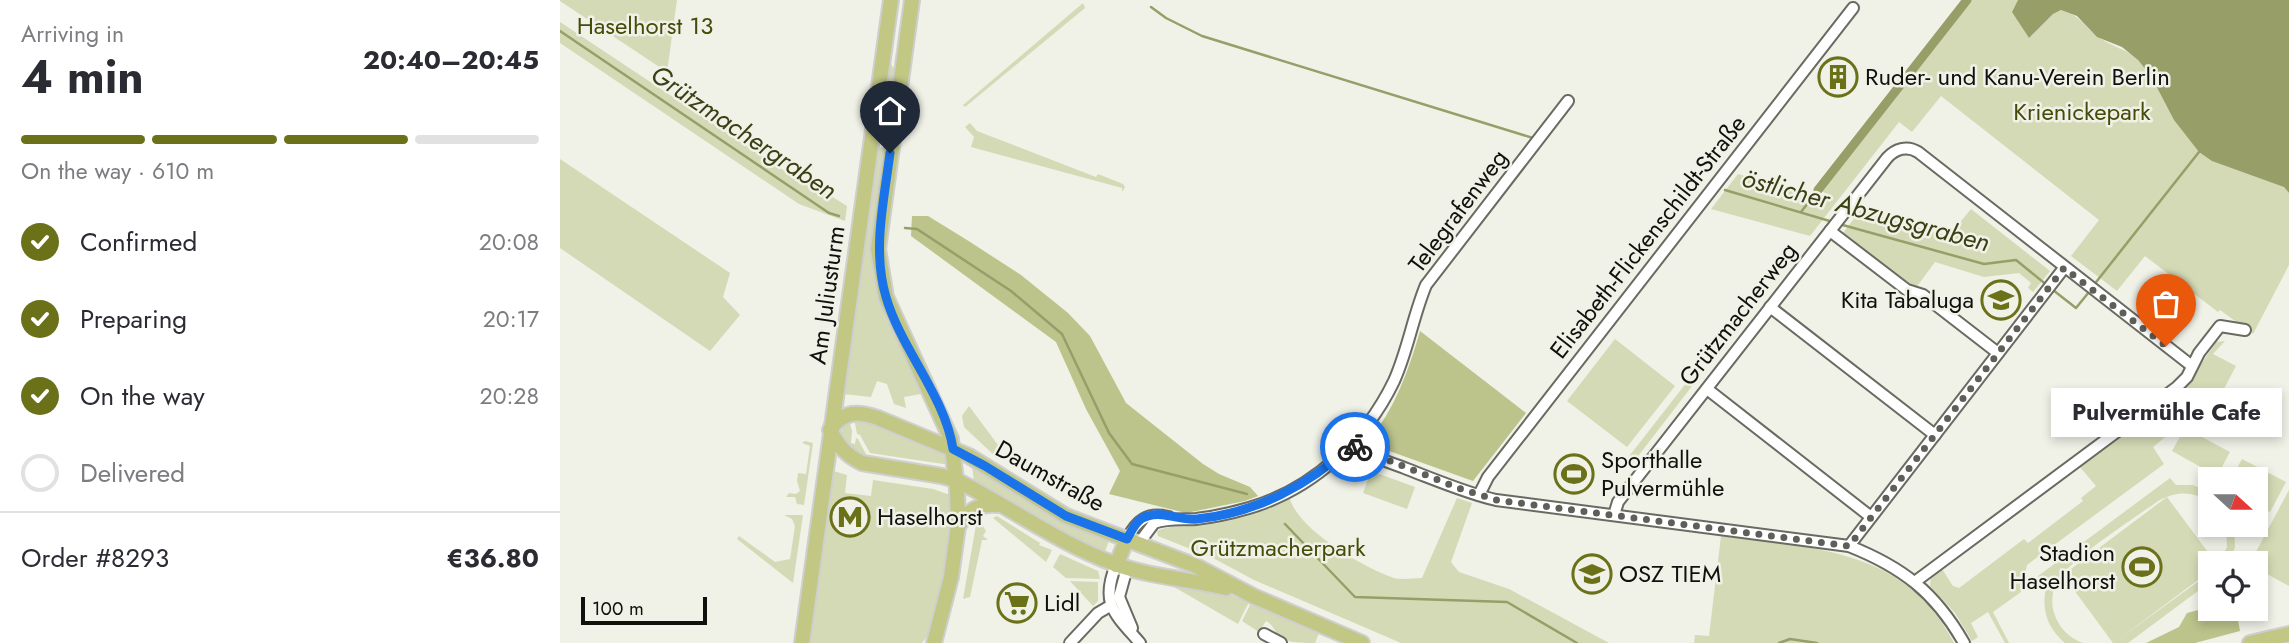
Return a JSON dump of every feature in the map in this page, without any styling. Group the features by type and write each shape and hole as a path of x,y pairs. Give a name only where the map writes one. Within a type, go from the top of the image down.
{"main road":[{"name":"Am Juliusturm","path":"802,643 891,0"},
{"name":"Am Juliusturm","path":"912,0 878,249 886,297 943,418 953,449 958,526 951,577 934,643"},
{"path":"872,137 892,140"},
{"name":"Daumstraße","path":"1248,593 1122,566 1061,541 942,475 862,463 841,448 830,430 843,416 863,413 953,449 1066,516 1196,566 1248,593 1362,643"},
{"path":"958,526 976,507 985,504 1000,505"},
{"path":"1122,566 1133,541"},
{"path":"2250,643 2289,632"}],"street":[{"name":"Elisabeth-Flickenschildt-Straße","path":"1479,495 1488,477 1853,8"},
{"name":"Telegrafenweg","path":"1133,541 1154,523 1231,513 1277,497 1321,471 1352,445 1371,420 1394,380 1426,285 1568,101"},
{"name":"Grützmacherweg","path":"1614,515 1618,502 1892,152 1904,149 1918,152 2064,268"},
{"path":"1832,228 1907,290 1923,295 1998,353"},
{"path":"1849,546 2064,268 2192,366"},
{"path":"1770,307 1935,435"},
{"path":"1916,581 2174,389 2187,377 2220,326 2245,330"},
{"path":"1707,389 1871,516"},
{"path":"1352,445 1496,500 1849,546 1880,559 1916,581 1942,609 1964,643"},
{"path":"1122,566 1120,604 1140,643 1116,617 1110,606 1108,589 1122,566"},
{"path":"1070,643 1098,613 1110,606"},
{"path":"1265,634 1281,643"}],"green space":[{"name":"Haselhorst 13","path":"677,0 667,72 560,1"},
{"name":"Krienickepark","path":"1967,0 2018,0 2013,12 2029,38 2053,14 2061,10 2073,15 2101,39 2138,60 2151,76 2183,129 2284,187 2289,193 2289,265 2253,334 2220,310 2218,312 2145,256 2117,291 2071,256 2099,220 1941,96 1912,132 1899,122 1810,236 1711,209 1738,174 1825,200 1828,194 1818,190"},
{"path":"1083,3 1085,8 965,107 963,105"},
{"path":"560,22 804,184 823,191 847,206 845,221 799,204 560,43"},
{"path":"890,63 896,71 889,122 882,121"},
{"path":"970,123 977,131 1096,177 1098,174 1125,187 1122,192 1122,188 971,147 974,137 965,127"},
{"path":"877,147 885,148 873,228 873,274 890,327 926,393 904,397 906,408 894,404 887,384 877,381 871,397 843,394"},
{"path":"560,159 730,273 723,297 740,315 710,351 560,248"},
{"path":"1971,209 2050,271 2033,292 2028,288 2031,283 2019,273 1984,277 1935,262 1915,289 1843,233 1860,211 1949,236"},
{"path":"1615,339 1675,386 1627,447 1567,401"},
{"path":"2225,341 2213,354 2236,366 2205,425 2182,414 2174,430 2153,447 2164,464 2027,565 2021,592 1993,612 2009,643 2005,643 1988,612 1971,623 1978,637 1972,641 1955,613 1930,586 1931,577 1942,569 1953,586 1959,588 2024,539 2028,543 2083,501 2081,498 2096,486 2080,467 2185,388 2216,342"},
{"path":"1687,382 1692,386 1629,468 1623,464"},
{"path":"969,406 998,445 996,457 964,427 962,416"},
{"path":"854,418 863,418 947,453 950,465 870,453 857,434"},
{"path":"849,420 851,443 855,444 856,438 858,439 868,458 850,448 842,438 843,427"},
{"path":"2185,428 2230,452 2222,467 2201,467 2172,451"},
{"path":"802,443 813,443 804,505 797,504 795,497 786,497 789,493 796,494 800,491 798,473 806,474 810,446"},
{"path":"2242,459 2257,467 2238,467"},
{"path":"972,466 1065,522 1109,541 1104,554 1080,544 974,482"},
{"path":"830,470 847,475 845,493 871,496 873,480 933,489 953,496 949,567 935,626 922,643 805,643"},
{"path":"1371,471 1415,487 1407,509 1363,493"},
{"path":"2268,473 2286,482 2270,512 2268,511"},
{"path":"2170,478 2176,485 2198,487 2198,496 2178,494 2158,501 2074,562 2055,585 2052,605 2056,618 2069,635 2083,643 2065,643 2054,632 2045,611 2046,588 2038,576"},
{"path":"2289,490 2289,586 2268,575 2268,551 2256,551 2264,537 2268,537 2268,529"},
{"name":"Stadion Haselhorst","path":"2167,497 2207,551 2198,551 2198,580 2119,639 2198,582 2198,591 2128,643 2113,643 2063,575"},
{"name":"Grützmacherpark","path":"1457,498 1472,503 1451,562 1459,572 1509,589 1609,643 1401,643 1158,536 1157,531 1228,521 1260,512 1290,499 1306,523 1350,557 1394,578 1422,578"},
{"path":"784,515 803,515 793,583 737,539 739,536 775,562 790,559 795,526 792,519"},
{"path":"997,516 1040,543 1039,545 1052,550 1046,562 993,518"},
{"path":"981,523 986,531 983,536 988,540 982,540 970,597 963,599 976,525"},
{"path":"1721,536 1822,550 1854,558 1883,571 1910,588 1934,612 1954,643 1694,643 1695,635 1709,636"},
{"path":"2227,537 2235,537 2234,551 2225,551"},
{"path":"1060,554 1098,571 1100,579 1066,578 1053,567"},
{"path":"1169,580 1228,594 1249,602 1238,624 1169,584"},
{"path":"1070,581 1098,582 1098,601 1093,606"},
{"path":"1251,603 1319,633 1315,643 1284,639 1266,621 1259,632 1242,621"}],"shaded area":[{"path":"2018,0 2289,0 2289,193 2284,187 2212,161 2199,152 2174,120 2151,76 2138,60 2122,47 2097,37 2077,16 2061,10 2053,14 2029,38 2012,12"},
{"path":"912,216 928,216 967,240 1021,275 1068,313 1090,336 1126,403 1203,464 1250,487 1258,496 1186,513 1109,494 1120,471 1086,409 1056,342 911,236"},
{"path":"1420,331 1526,413 1473,481 1367,443 1400,390"},
{"path":"2198,610 2198,621 2238,621 2240,631 2195,643 2146,643 2179,627 2187,613"}],"waterway":[{"path":"1818,190 1967,0"},
{"name":"östlicher Abzugsgraben","path":"1151,7 1166,18 1202,36 1533,138"},
{"name":"Grützmachergraben","path":"560,31 829,213 839,216"},
{"name":"östlicher Abzugsgraben","path":"2093,286 2199,152"},
{"name":"östlicher Abzugsgraben","path":"1725,190 1833,222"},
{"path":"1801,212 1818,190"},
{"name":"östlicher Abzugsgraben","path":"1839,224 1984,264 2016,260 2048,286"},
{"name":"Grützmachergraben","path":"905,228 917,229 1011,291 1062,334 1109,433 1132,464 1247,494"},
{"name":"östlicher Abzugsgraben","path":"2053,290 2076,308 2089,292"},
{"name":"Grützmachergraben","path":"1285,524 1355,597 1507,602 1577,643"},
{"name":"Grützmachergraben","path":"1779,643 1790,639 1817,643"}],"way so far":[{"path":"1355,447 1496,500 1849,546 2064,268 2166,346"}],"place":[{"name":"Ruder- und Kanu-Verein Berlin","path":"1838,77"},
{"name":"Kita Tabaluga","path":"2001,300"},
{"name":"Pulvermühle Cafe","path":"2166,346"},
{"name":"Sporthalle Pulvermühle","path":"1574,474"},
{"name":"Haselhorst","path":"850,517"},
{"name":"Stadion Haselhorst","path":"2142,567"},
{"name":"OSZ TIEM","path":"1592,574"},
{"name":"Lidl","path":"1017,603"}],"route":[{"path":"890,153 878,249 886,297 943,418 953,449 1066,516 1127,539 1137,523 1147,516 1199,519 1231,513 1277,497 1304,483 1352,445 1355,447"}]}
